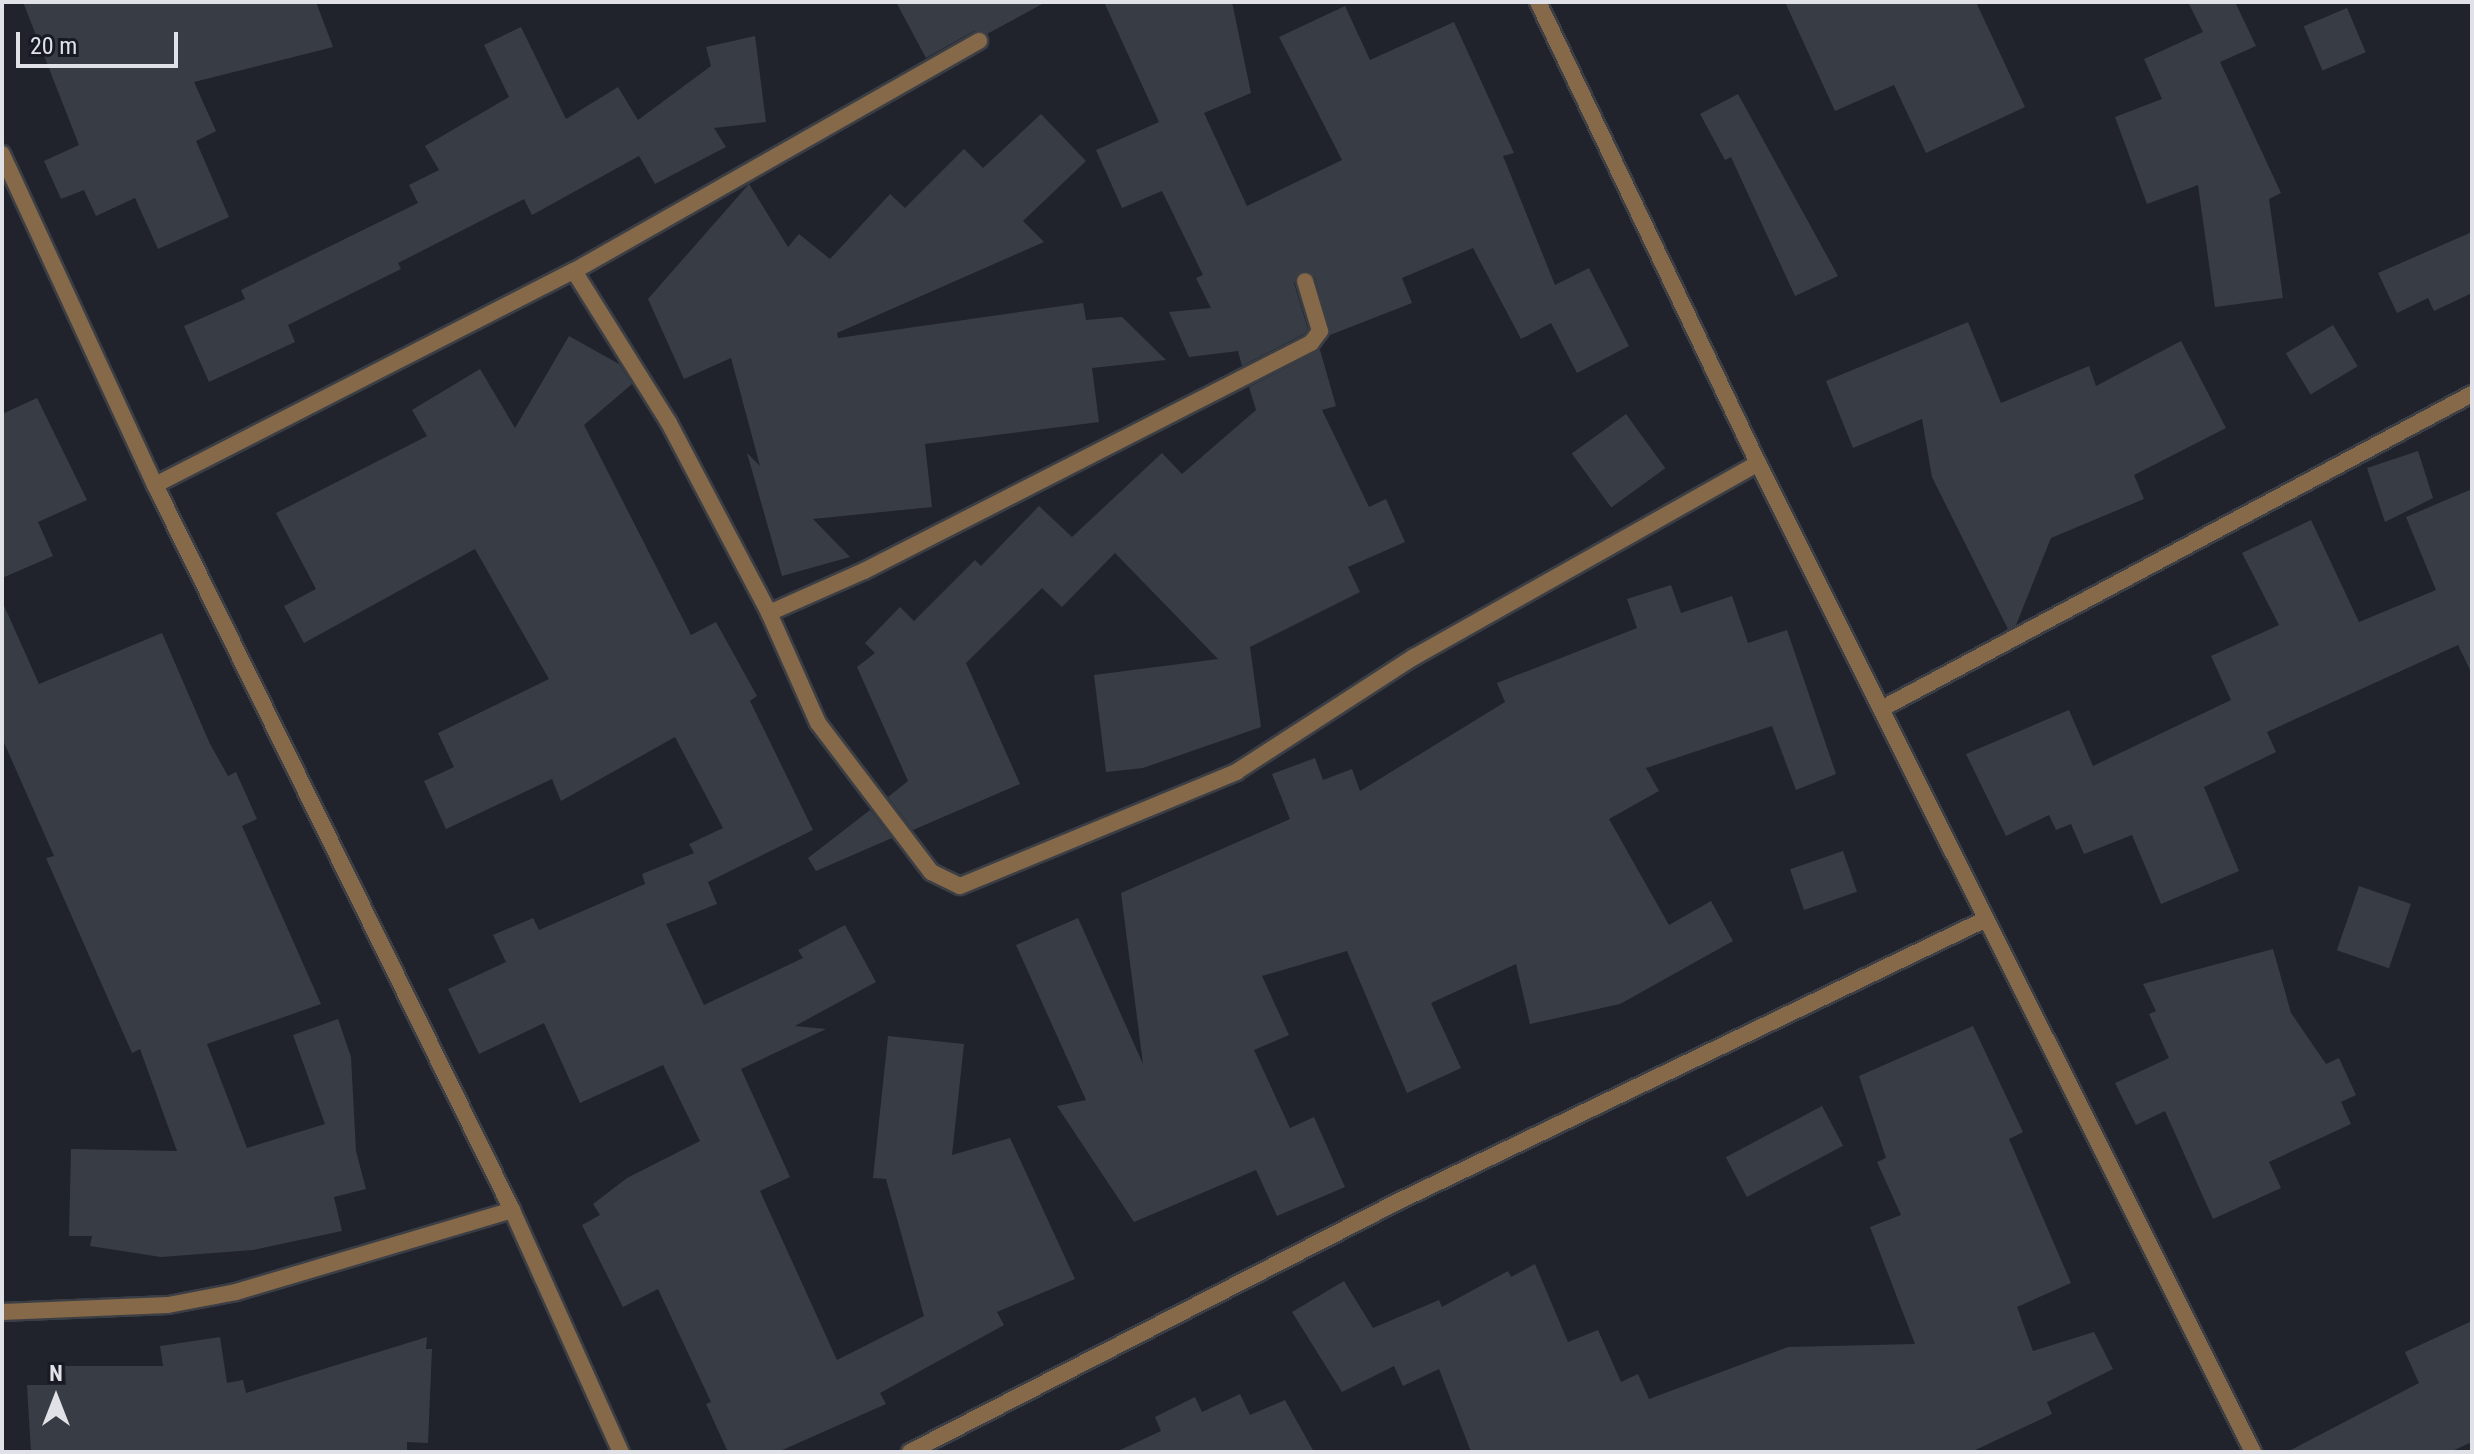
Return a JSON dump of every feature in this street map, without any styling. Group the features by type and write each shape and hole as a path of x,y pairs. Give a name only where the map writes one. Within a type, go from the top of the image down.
{"street":[{"path":"1538,2 1758,463 1984,920 2253,1452"},
{"path":"155,485 574,271 979,41"},
{"path":"2,154 155,485 512,1210 621,1452"},
{"path":"574,271 669,423 769,613 818,723 931,872 960,886 1236,772 1414,657 1758,463"},
{"path":"769,613 864,571 1311,343 1320,331 1305,281"},
{"path":"1881,709 2472,394"},
{"path":"910,1452 1397,1202 1984,920"},
{"path":"2,1312 168,1305 223,1294 512,1210"}],"building":[{"path":"23,2 316,2 333,47 194,82 216,131 196,141 229,217 158,249 135,198 96,216 84,190 61,199 44,161 79,145"},
{"path":"896,2 1046,2 987,34 974,31 926,58"},
{"path":"1104,2 1232,2 1251,93 1204,113 1247,206 1342,160 1279,37 1345,6 1370,60 1454,22 1514,153 1503,156 1555,285 1589,268 1629,346 1577,373 1551,323 1521,339 1473,248 1402,278 1412,303 1330,335 1315,277 1301,271 1294,283 1308,329 1304,334 1242,366 1238,351 1189,357 1169,312 1211,308 1196,278 1203,275 1162,191 1122,208 1096,150 1159,122"},
{"path":"1785,2 1976,2 2025,107 1926,153 1894,85 1835,111"},
{"path":"2188,2 2235,2 2256,46 2220,62 2281,193 2269,199 2283,298 2215,307 2198,185 2147,204 2115,117 2162,99 2144,59 2203,32"},
{"path":"2347,8 2366,52 2322,71 2304,26"},
{"path":"521,27 566,119 618,87 638,120 711,66 706,47 755,36 766,122 714,128 726,147 655,184 639,156 532,215 524,199 398,263 401,269 288,325 295,342 209,382 184,326 245,299 241,290 418,203 409,185 439,170 425,146 509,97 484,45"},
{"path":"1738,94 1838,276 1795,296 1731,157 1725,160 1700,114"},
{"path":"1041,114 1086,161 1023,221 1044,242 837,333 838,338 1083,303 1086,320 1122,317 1166,360 1092,368 1099,422 925,444 932,507 813,519 850,557 782,576 747,453 760,466 731,358 684,379 648,299 749,184 788,247 799,234 830,259 890,194 905,208 964,149 983,168"},
{"path":"2472,232 2472,293 2434,311 2428,298 2397,313 2378,273"},
{"path":"1968,322 2001,403 2089,366 2096,386 2181,341 2226,428 2134,475 2144,499 2051,538 2016,625 2008,629 1932,477 1922,419 1853,448 1826,381"},
{"path":"2333,325 2358,366 2311,394 2286,353"},
{"path":"569,336 619,364 632,384 584,425 691,635 716,622 757,696 750,701 813,830 708,882 717,904 666,924 704,1005 803,958 798,950 845,925 876,982 795,1026 826,1029 741,1069 790,1177 760,1191 837,1360 924,1316 886,1179 873,1178 888,1036 964,1044 952,1155 1010,1138 1075,1279 997,1312 1004,1325 880,1393 886,1404 778,1452 728,1452 706,1404 711,1402 658,1289 623,1307 582,1225 600,1215 593,1204 627,1178 700,1141 663,1065 580,1103 544,1023 479,1054 448,989 506,962 493,935 533,918 539,930 645,884 642,874 694,853 689,844 723,828 675,737 561,801 552,779 446,829 424,781 454,767 438,733 549,679 475,549 304,643 284,606 316,589 276,513 427,436 412,410 480,369 515,428"},
{"path":"1320,350 1336,406 1322,410 1369,507 1386,499 1405,542 1348,567 1360,592 1250,647 1261,727 1143,768 1106,772 1094,675 1218,659 1115,553 1062,607 1042,588 966,663 1020,784 913,830 888,797 908,781 857,667 875,653 865,643 900,607 914,621 975,560 981,566 1039,506 1072,537 1162,453 1182,474 1256,410 1249,387"},
{"path":"37,398 87,500 38,522 53,556 2,578 2,414"},
{"path":"1626,414 1665,468 1611,508 1572,453"},
{"path":"2418,451 2433,498 2385,522 2367,468"},
{"path":"2472,489 2472,674 2458,645 2267,732 2276,752 2204,787 2239,871 2161,904 2132,835 2084,854 2071,824 2056,830 2049,815 2006,836 1966,754 2069,710 2093,766 2231,700 2211,656 2279,625 2242,553 2311,520 2359,622 2436,590 2406,517"},
{"path":"1671,585 1681,613 1732,596 1748,643 1787,630 1836,774 1796,790 1772,726 1646,768 1659,791 1609,819 1669,925 1711,901 1733,941 1620,1004 1530,1024 1516,964 1431,1003 1461,1068 1407,1093 1347,951 1262,976 1289,1035 1254,1050 1290,1128 1314,1117 1345,1187 1277,1216 1256,1170 1134,1222 1057,1106 1086,1100 1016,945 1078,918 1143,1064 1121,893 1290,819 1272,774 1315,758 1323,780 1352,769 1360,791 1505,702 1497,683 1637,628 1627,599"},
{"path":"2,601 39,684 162,633 210,744 228,776 236,772 257,819 242,826 321,1004 207,1044 247,1148 325,1124 293,1035 338,1019 351,1057 356,1151 366,1189 334,1197 342,1231 253,1250 161,1257 90,1246 92,1236 69,1236 71,1149 177,1151 140,1049 132,1053 46,858 54,856 2,738"},
{"path":"870,810 892,838 816,871 808,858"},
{"path":"1843,851 1857,892 1804,910 1790,869"},
{"path":"2359,886 2411,904 2389,968 2337,950"},
{"path":"2273,949 2291,1013 2326,1064 2339,1058 2356,1095 2341,1102 2351,1124 2269,1162 2281,1188 2213,1219 2165,1111 2136,1125 2115,1083 2169,1058 2149,1014 2156,1011 2143,984"},
{"path":"1973,1026 2023,1132 2009,1139 2071,1283 2017,1307 2033,1351 2094,1332 2113,1369 2047,1402 2052,1414 1971,1452 1471,1452 1439,1369 1403,1386 1394,1366 1342,1392 1292,1312 1344,1281 1373,1328 1439,1300 1442,1307 1508,1271 1511,1277 1535,1264 1568,1342 1598,1330 1621,1382 1638,1374 1649,1399 1788,1347 1915,1344 1870,1227 1901,1215 1877,1162 1886,1158 1859,1076"},
{"path":"1822,1106 1843,1146 1747,1197 1726,1157"},
{"path":"2472,1321 2472,1442 2450,1452 2287,1452 2419,1383 2405,1352"},
{"path":"220,1337 227,1383 243,1380 246,1393 427,1337 426,1349 432,1349 428,1443 407,1442 407,1452 31,1452 27,1385 66,1385 65,1366 163,1366 160,1346"},
{"path":"1240,1394 1250,1415 1285,1400 1314,1452 1116,1452 1161,1431 1155,1417 1195,1397 1202,1412"}]}
